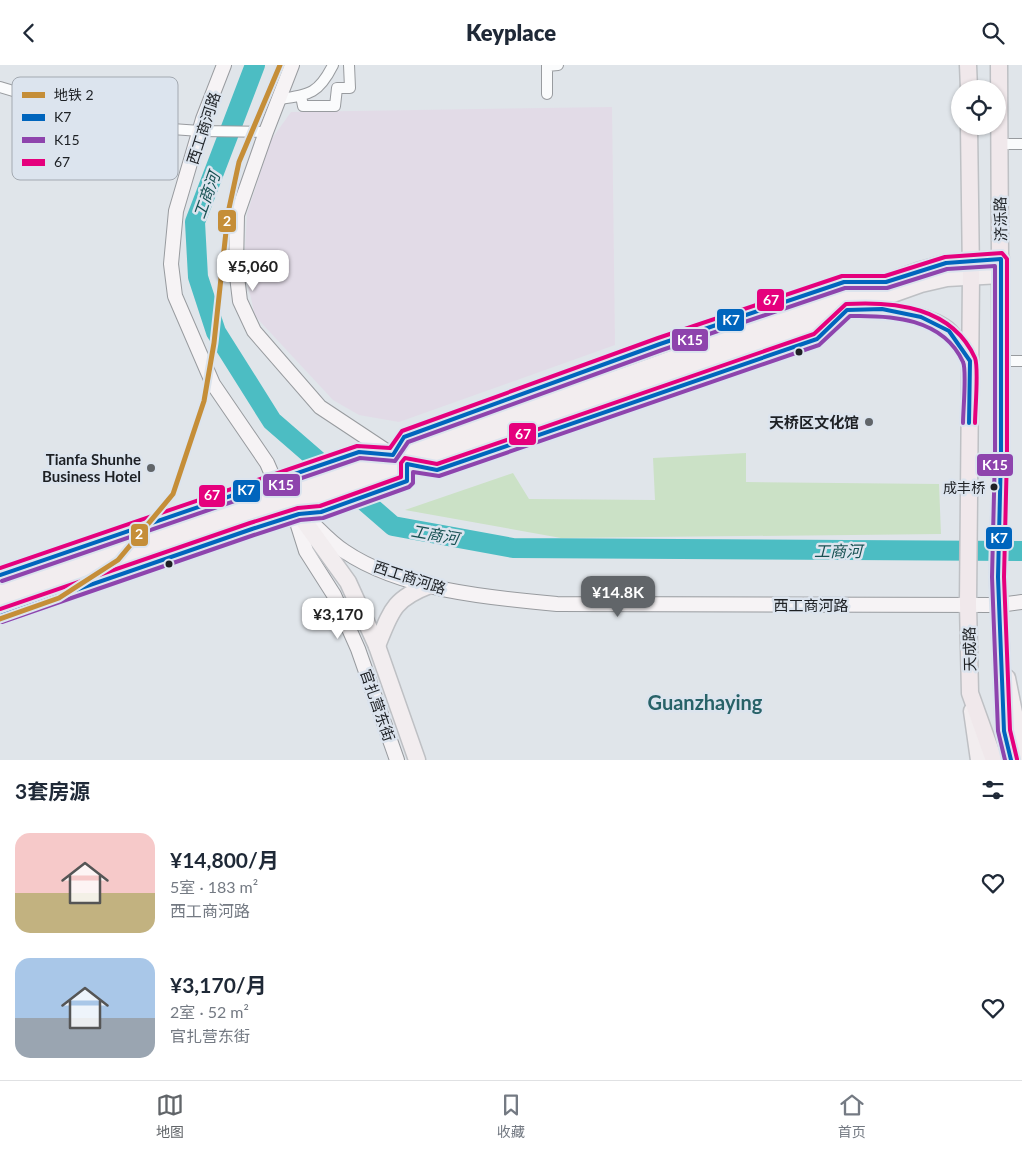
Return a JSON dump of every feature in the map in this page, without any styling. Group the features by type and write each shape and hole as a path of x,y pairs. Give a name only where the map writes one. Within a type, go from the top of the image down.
{"highway":[{"path":"968,65 969,80"},
{"name":"济泺路","path":"999,65 1001,267 999,605"},
{"name":"济泺路","path":"968,604 971,268 969,135"},
{"name":"天成路","path":"968,604 970,693 994,760"},
{"name":"天成路","path":"999,605 1004,731 1010,760"}],"main road":[{"name":"西工商河路","path":"224,65 200,131 176,211 171,263 174,296 213,383 267,463 278,488 296,512 343,551 382,571 430,585 487,597 556,604 999,605 1022,602"},
{"path":"292,65 237,215 236,268 240,301 254,331 320,407 407,464"},
{"path":"0,591 278,488 302,486 918,271 946,263 971,268 1001,267"},
{"path":"0,605 296,512 313,499 407,464 921,284 947,278 971,268"},
{"path":"847,311 882,309 921,317 949,331 970,361"},
{"name":"官扎营东街","path":"296,512 348,582 377,646 417,760"},
{"name":"官扎营东街","path":"296,512 306,551 334,595 358,649 397,760"},
{"name":"官扎营东街","path":"377,646 392,609 409,593 430,585"},
{"name":"天成路","path":"999,639 1022,752"},
{"name":"天成路","path":"970,693 980,760"}],"street":[{"path":"280,99 301,96 324,83 333,65"},
{"path":"301,96 303,105 335,106 337,88 350,88 349,65"},
{"path":"547,94 546,65 558,65"},
{"path":"0,87 12,91"},
{"path":"178,129 266,132"},
{"path":"1000,144 1022,144"},
{"path":"1001,361 1022,361"}],"shaded area":[{"path":"612,107 615,345 399,422 359,415 333,400 255,316 244,268 247,214 271,140 291,112"}],"green space":[{"path":"746,453 746,482 939,484 941,534 561,538 405,510 513,473 529,499 655,500 653,458"}],"waterway":[{"name":"工商河","path":"255,65 195,222 198,277 216,332 272,421 393,526 513,548 1022,551"}],"metro line":[{"name":"2","path":"0,619 59,598 118,560 173,494 204,401 214,343 228,213 239,162 280,65"}],"transit line":[{"name":"67","path":"0,568 357,446 390,448 402,431 658,338 842,276 885,276 945,257 1002,253 1007,259 1007,453 1004,577 1010,730 1017,759"},
{"name":"K7","path":"0,575 359,452 393,455 404,437 660,344 844,282 886,282 946,263 1001,259 1001,453 998,577 1004,731 1011,760"},
{"name":"K15","path":"2,581 360,458 395,461 408,442 662,350 845,288 887,288 947,269 995,266 995,453 992,577 998,731 1005,760"},
{"name":"67","path":"0,609 250,523 298,508 320,506 401,477 401,463 405,458 437,464 814,334 846,304 865,303 902,306 937,318 952,328 965,341 975,358 977,379 975,423"},
{"name":"K7","path":"0,616 252,529 299,514 321,512 407,481 407,464 437,470 817,339 847,310 882,309 921,317 949,331 970,361 969,423"},
{"name":"K15","path":"2,622 254,535 300,520 323,518 409,487 413,483 413,472 439,476 819,345 850,316 882,317 914,322 943,336 954,347 964,366 963,423"}],"place":[{"name":"天桥区文化馆","path":"869,422"},
{"name":"Tianfa Shunhe Business Hotel","path":"151,468"},
{"name":"成丰桥","path":"994,487"}],"district":[{"name":"Guanzhaying","path":"705,702"}]}
